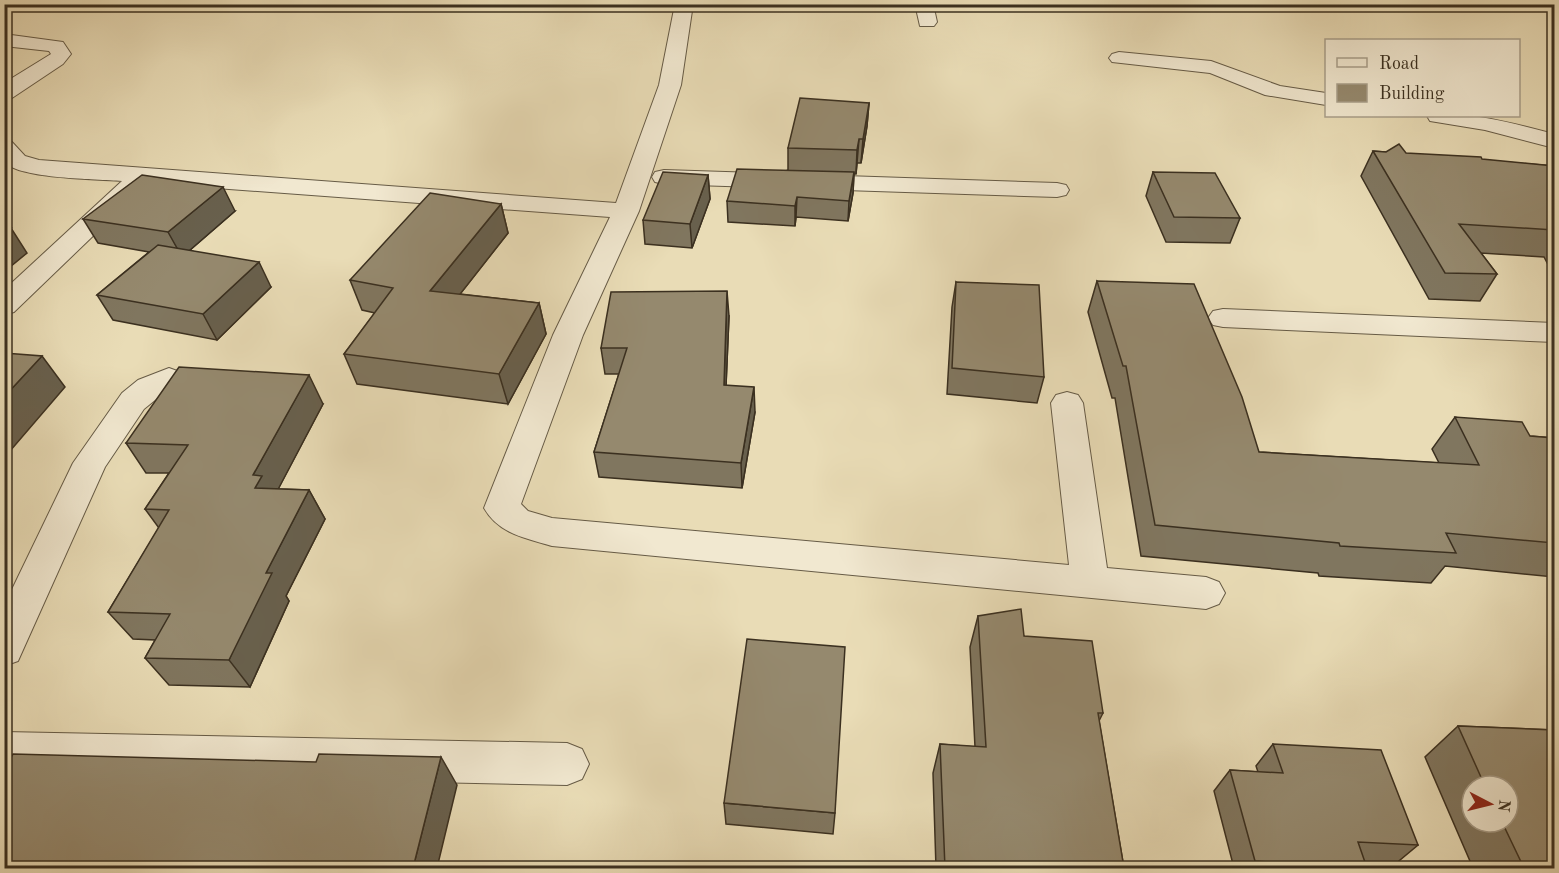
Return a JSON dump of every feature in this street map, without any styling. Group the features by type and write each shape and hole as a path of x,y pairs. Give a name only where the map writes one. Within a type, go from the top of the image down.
{"street":[{"path":"684,4 670,85 626,211 568,335 502,508 516,521 552,532 1206,593"},
{"path":"4,40 56,46 61,54 56,60 4,93"},
{"path":"1119,58 1211,67 1225,70 1255,85 1277,92 1325,99"},
{"path":"1445,117 1486,123 1554,141"},
{"path":"4,147 17,161 37,167 626,211"},
{"path":"4,306 142,175"},
{"path":"638,176 1057,189"},
{"path":"1223,318 1554,333"},
{"path":"6,643 90,463 133,401 148,388 169,379"},
{"path":"1067,403 1090,582"},
{"path":"4,752 567,764"}],"building":[{"path":"800,98 869,103 863,139 859,139 857,150 788,148"},
{"path":"1399,144 1406,153 1481,157 1482,159 1554,166 1554,230 1459,224 1497,274 1445,273 1373,151 1386,152"},
{"path":"737,169 854,172 849,201 797,197 795,206 727,201"},
{"path":"663,172 708,175 690,224 643,220"},
{"path":"1153,172 1215,173 1240,218 1174,217"},
{"path":"142,175 223,187 168,232 83,219"},
{"path":"430,193 501,204 430,291 539,303 499,374 344,354 393,288 350,280"},
{"path":"158,245 259,262 203,314 97,295"},
{"path":"1097,281 1194,284 1242,397 1259,452 1479,465 1455,417 1522,422 1530,436 1554,438 1554,543 1446,533 1456,553 1340,546 1339,543 1155,525 1126,366 1123,366"},
{"path":"956,282 1039,285 1044,377 952,368"},
{"path":"727,291 724,385 754,387 741,463 594,452 627,348 601,348 611,292"},
{"path":"4,353 42,356 4,397"},
{"path":"179,367 309,375 253,475 262,476 255,488 309,490 266,573 272,573 229,660 145,658 170,614 108,612 169,510 145,509 188,445 126,443"},
{"path":"1021,609 1024,636 1092,641 1103,713 1098,713 1124,868 945,868 940,744 986,747 978,616"},
{"path":"747,639 845,647 835,813 724,803"},
{"path":"1458,726 1554,730 1554,868 1524,868 1508,834 1520,834 1520,774 1480,774"},
{"path":"1273,744 1381,750 1418,845 1358,842 1367,868 1295,868 1294,864 1255,861 1230,770 1283,773"},
{"path":"13,754 316,762 319,754 441,757 413,868 4,868 4,769"}]}
